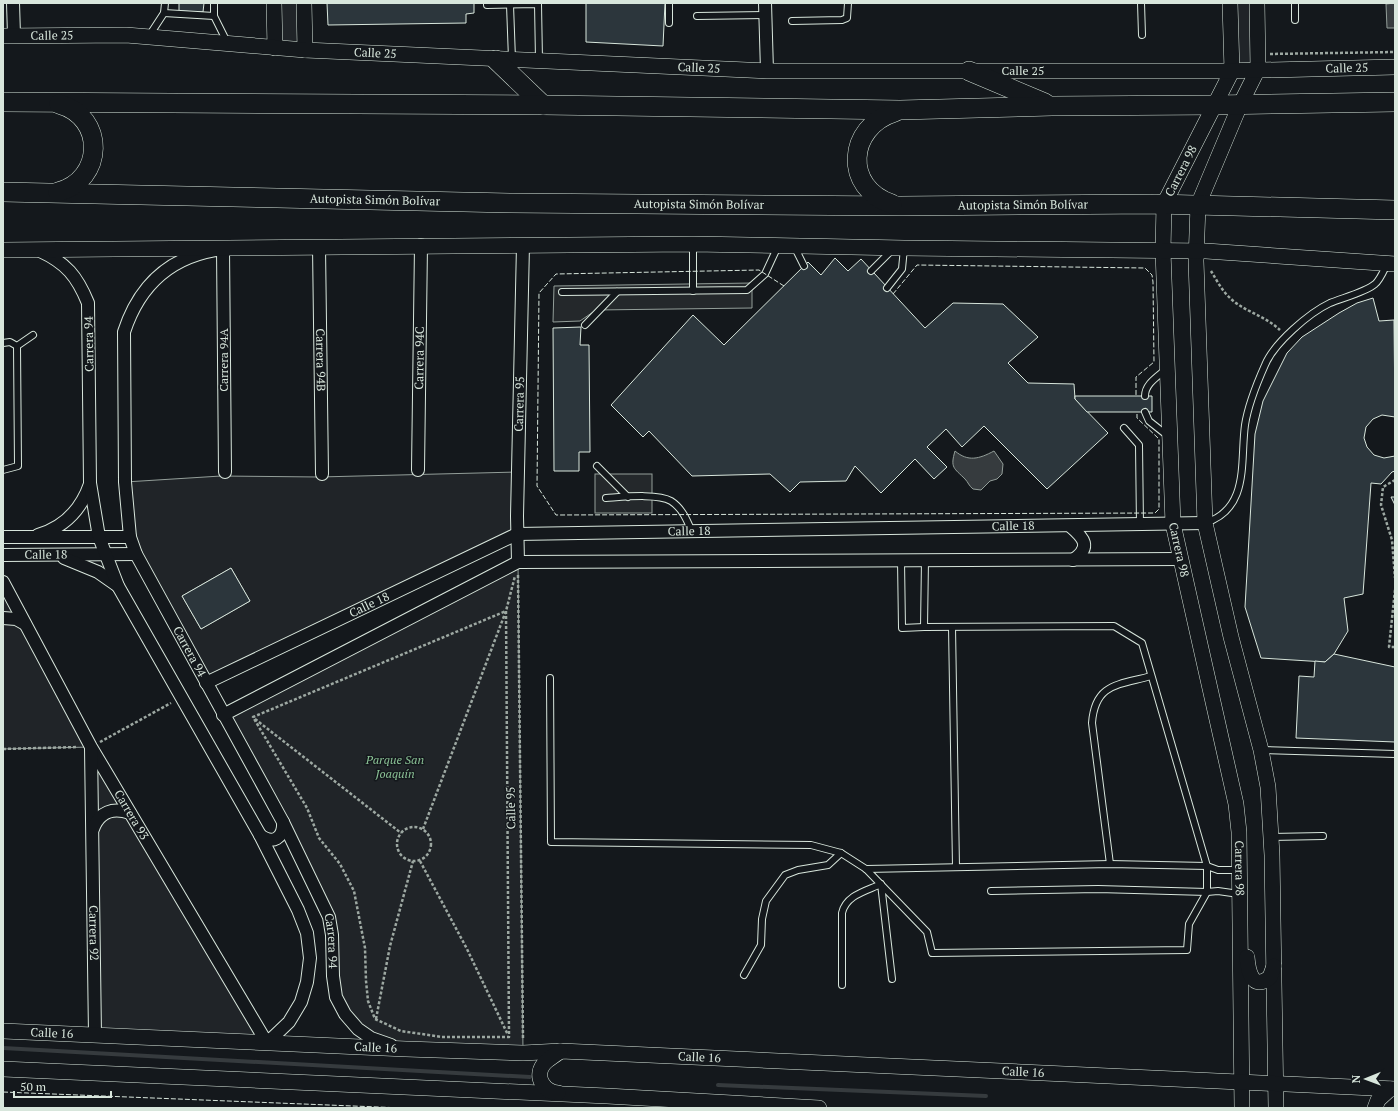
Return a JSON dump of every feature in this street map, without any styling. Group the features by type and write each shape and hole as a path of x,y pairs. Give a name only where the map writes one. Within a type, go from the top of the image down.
{"highway":[{"path":"504,60 543,105"},
{"path":"969,71 1052,106"},
{"path":"3,102 56,104 543,105 900,110 1052,106 1215,106 1395,102"},
{"path":"50,193 67,189 81,179 90,165 94,148 90,131 81,117 70,108 56,104"},
{"path":"900,110 885,115 869,128 860,141 857,158 860,176 869,191 884,202 901,206"},
{"name":"Autopista Simón Bolívar","path":"3,192 496,203 901,206 1164,204 1395,210"}],"street":[{"path":"8,35 13,3"},
{"path":"274,3 275,48"},
{"path":"304,3 305,50"},
{"path":"765,3 766,71"},
{"name":"Carrera 98","path":"1230,3 1232,71 1164,204 1163,251 1173,524 1236,804 1239,832 1242,1108"},
{"path":"1257,3 1258,69 1240,105 1198,205 1196,251 1205,523 1231,637 1261,750 1268,786 1271,837 1276,1108"},
{"name":"Calle 25","path":"8,35 126,35 305,50 766,71 1232,71 1258,69 1395,67"},
{"path":"3,250 223,249 420,245 694,244 1196,251 1391,264"},
{"name":"Carrera 94C","path":"418,470 420,245"},
{"name":"Carrera 95","path":"518,562 517,534 523,245"},
{"name":"Carrera 94B","path":"319,247 322,474"},
{"name":"Carrera 94A","path":"223,249 225,472"},
{"name":"Carrera 94","path":"223,249 192,255 164,271 147,287 136,302 124,332 125,482 130,537 136,554 283,822 329,917 332,935 333,976 336,997 345,1014 358,1029 372,1038 406,1050"},
{"name":"Carrera 94","path":"38,250 58,260 67,267 82,288 88,303 90,483 99,537 118,586 260,835 298,910 306,933 310,958 307,982 301,1002 289,1022 267,1043"},
{"path":"30,537 48,532 64,523 77,510 85,498 90,483"},
{"name":"Calle 18","path":"206,682 517,534 1205,523"},
{"path":"1070,526 1081,535 1084,541 1082,554 1073,560"},
{"name":"Calle 18","path":"3,537 130,537"},
{"name":"Calle 18","path":"3,555 136,554"},
{"path":"54,555 77,562 118,586"},
{"path":"223,715 518,562 1180,559"},
{"name":"Carrera 93","path":"3,582 91,747 267,1043"},
{"path":"3,618 16,619 25,624"},
{"name":"Carrera 92","path":"91,747 95,1035"},
{"path":"92,830 96,822 103,814 111,810 121,810 130,813"},
{"path":"260,835 266,840 274,840 280,837 284,830 283,822"},
{"path":"1240,932 1247,939 1248,967 1252,978 1258,981 1268,979 1274,966"},
{"name":"Calle 16","path":"3,1031 406,1050 523,1053 561,1051 1392,1089"},
{"path":"561,1051 548,1060 541,1069 540,1080 546,1089 553,1092 607,1096"},
{"path":"3,1069 607,1096 819,1108"},
{"path":"1375,1108 1378,1100 1392,1089"}],"lane":[{"path":"148,37 164,13 165,3"},
{"path":"214,3 214,16 228,44"},
{"path":"669,3 669,23"},
{"path":"792,21 842,20 847,18 848,3"},
{"path":"1141,3 1142,35"},
{"path":"1295,3 1295,20"},
{"path":"487,4 538,4 539,61"},
{"path":"504,60 510,4"},
{"path":"164,13 214,16"},
{"path":"697,16 766,16"},
{"path":"693,291 694,244"},
{"path":"562,292 747,290 765,274 778,246"},
{"path":"794,246 804,266"},
{"path":"871,271 899,248"},
{"path":"888,288 902,269 899,248"},
{"path":"1205,523 1226,513 1236,496 1244,465 1245,424 1254,392 1265,363 1286,337 1299,324 1329,304 1375,284 1391,264"},
{"path":"585,325 617,292"},
{"path":"17,346 33,335"},
{"path":"3,342 10,342 17,346"},
{"path":"3,470 18,466 17,346"},
{"path":"1145,396 1146,388 1167,367"},
{"path":"1145,412 1149,421 1170,438"},
{"path":"1124,428 1139,444 1140,525"},
{"path":"597,466 628,497"},
{"path":"606,498 656,497 671,501 685,516 692,532"},
{"path":"924,627 925,560"},
{"path":"550,678 551,842 812,845 841,853 866,869 927,932 932,953 1187,950 1189,924 1207,892 1207,866 1142,644 1114,626 902,628 901,561"},
{"path":"952,627 956,867"},
{"path":"1110,864 1092,723 1093,709 1098,697 1108,688 1152,676"},
{"path":"1261,750 1395,754"},
{"path":"1271,837 1323,836"},
{"path":"744,974 761,945 762,919 766,900 785,875 798,870 828,865 841,853"},
{"path":"866,869 1110,864 1207,866 1218,870 1239,870"},
{"path":"881,884 892,979"},
{"path":"842,985 842,914 844,905 853,897 881,884"},
{"path":"991,891 1098,889 1218,891 1239,894"}],"path":[{"path":"1270,54 1395,52"},
{"path":"1209,267 1228,296 1239,305 1265,317 1286,337"},
{"path":"1395,480 1383,487 1381,505 1392,540 1395,578"},
{"path":"422,829 506,612 518,562"},
{"name":"Calle 95","path":"518,562 523,1053"},
{"path":"1395,590 1390,647 1395,647"},
{"path":"253,717 506,612"},
{"path":"506,612 509,1037"},
{"path":"3,749 91,747 182,698"},
{"path":"253,717 401,833"},
{"path":"253,717 307,808 319,838 340,864 354,891 365,948 368,1001 375,1019 401,1031 442,1036 509,1037"},
{"path":"411,827 422,829 430,838 431,844 427,856 420,861 407,860 398,851 397,844 401,833 411,827"},
{"path":"375,1019 390,946 413,861"},
{"path":"420,861 467,949 509,1037"}],"green space":[{"path":"274,3 304,3 305,50 275,48"},
{"path":"1230,3 1257,3 1258,69 1232,71"},
{"path":"518,472 517,534 206,683 136,554 125,482 221,476 319,477","holes":["231,568 250,601 201,629 182,596"]},
{"name":"Parque San Joaquín","path":"518,562 523,1053 406,1049 371,1038 336,997 329,917 223,715"},
{"path":"3,582 267,1043 95,1035 91,747 3,749"}],"shaded area":[{"path":"1395,3 1395,28 1387,28 1386,4"},
{"path":"752,283 752,308 596,310 580,321 553,322 554,286"},
{"path":"955,451 964,457 974,458 994,451 1003,464 1002,474 997,479 990,481 981,490 973,489 954,467 953,461"},
{"path":"595,474 652,474 652,513 595,513"}],"building":[{"path":"179,3 204,3 203,12 179,11"},
{"path":"327,3 474,3 474,13 466,14 466,23 328,25"},
{"path":"586,3 665,3 663,46 586,42"},
{"path":"835,258 848,271 861,259 925,328 953,303 1003,304 1038,337 1008,363 1028,383 1074,384 1075,399 1108,433 1047,489 984,426 962,447 946,429 927,447 947,467 934,479 915,459 881,493 855,466 846,481 800,482 790,492 770,474 692,476 649,431 643,437 611,405 693,315 724,345 808,262 821,275"},
{"path":"1373,298 1379,321 1394,320 1395,417 1382,415 1373,419 1366,427 1364,438 1367,447 1374,455 1384,458 1395,456 1395,471 1392,472 1381,484 1371,483 1363,594 1344,598 1348,631 1334,654 1325,662 1261,658 1245,607 1255,434 1263,401 1287,353 1302,337 1357,303"},
{"path":"581,327 580,345 589,345 590,452 579,452 579,471 554,471 553,328"},
{"path":"1075,396 1152,396 1152,412 1087,412 1075,399"},
{"path":"1391,497 1395,497 1395,505"},
{"path":"231,568 250,601 201,629 182,596"},
{"path":"1334,654 1395,667 1395,742 1296,738 1299,676 1314,677 1315,661 1325,662"}],"waterway":[{"path":"3,1048 530,1077"},
{"path":"718,1085 986,1096"}],"fence":[{"path":"893,294 917,265 1145,268 1152,275 1153,282 1154,362 1136,377 1136,396"},
{"path":"784,286 759,270 556,274 539,293 537,486 556,515 1155,513 1159,509 1159,439 1137,418 1137,412"},
{"path":"3,1092 403,1108"}]}
